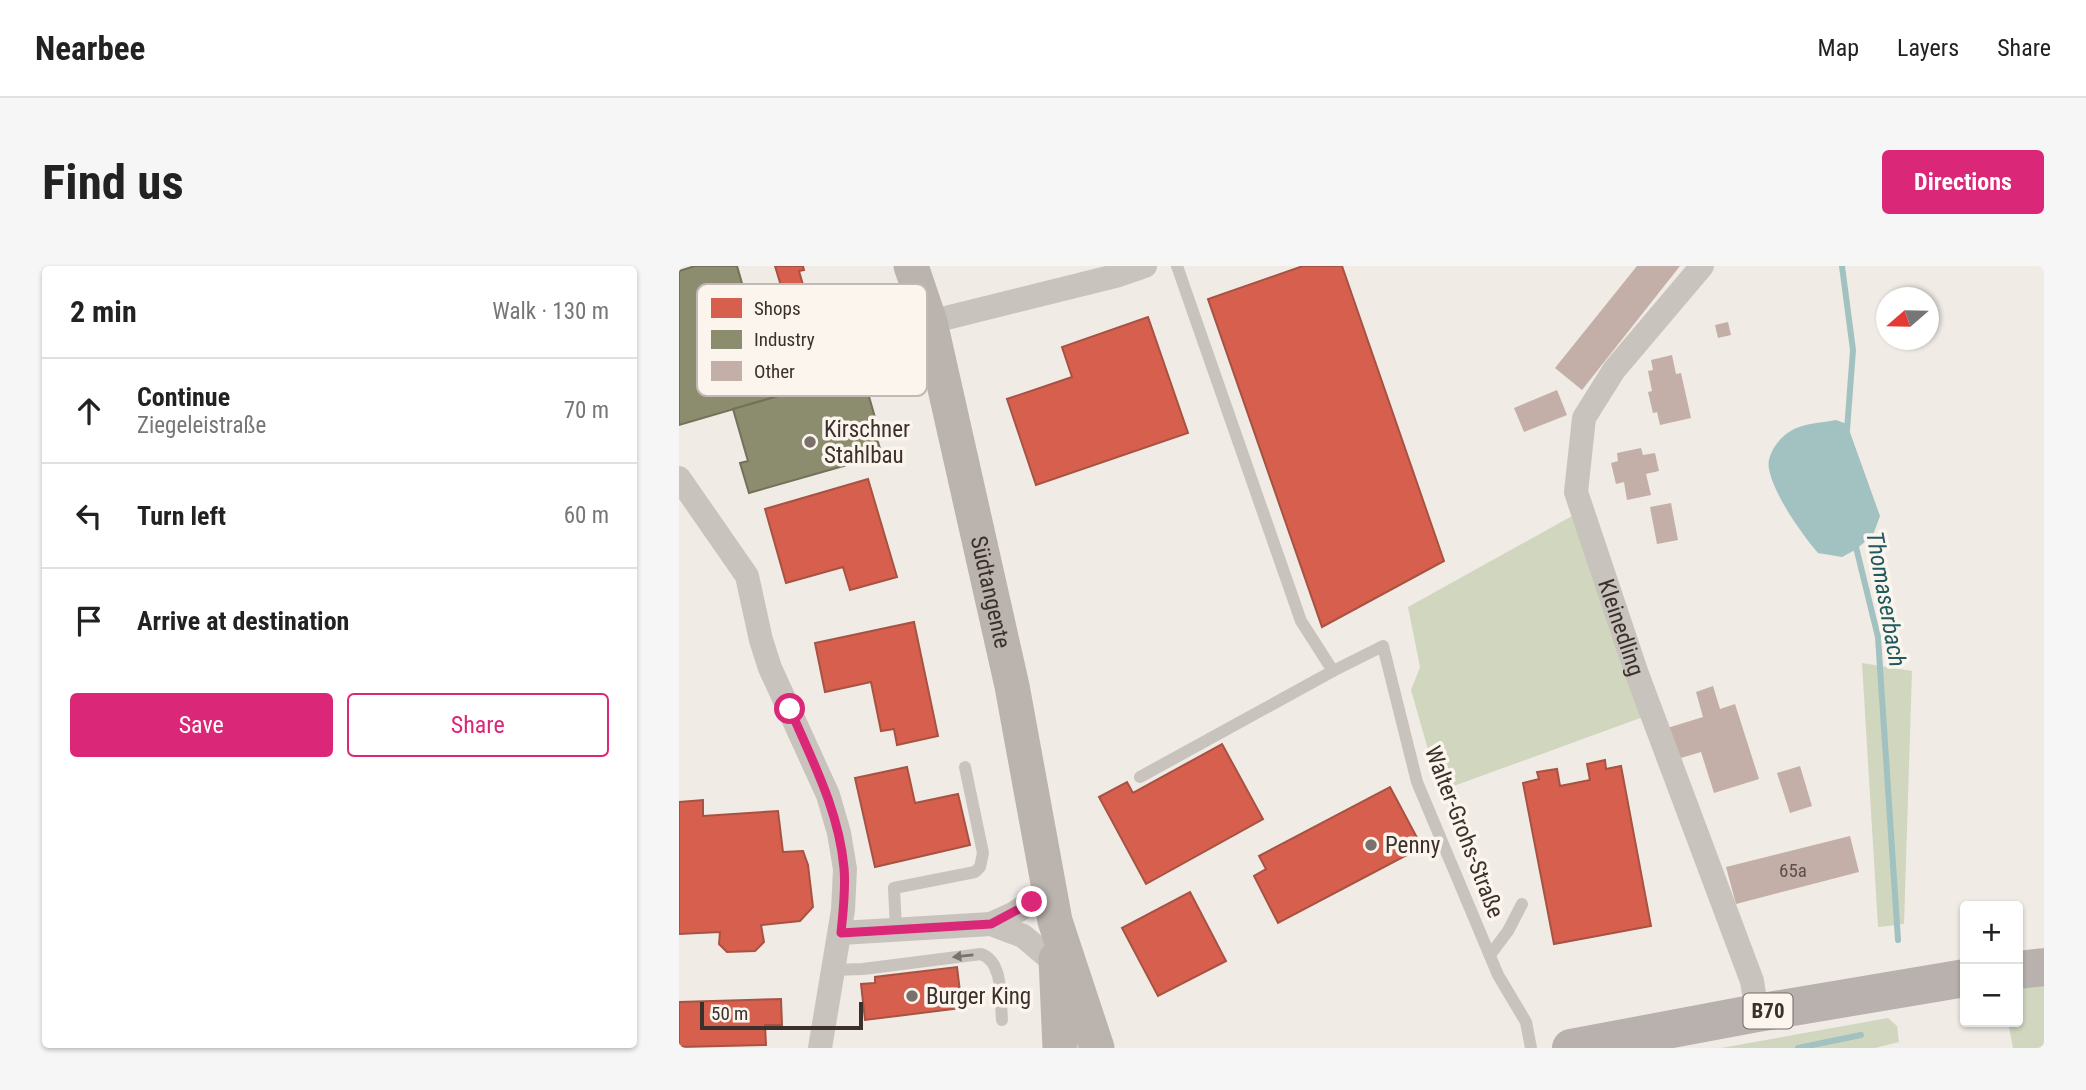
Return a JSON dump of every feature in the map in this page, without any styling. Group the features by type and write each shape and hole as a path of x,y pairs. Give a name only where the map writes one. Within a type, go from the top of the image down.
{"main road":[{"name":"Südtangente","path":"911,266 917,284"},
{"name":"Südtangente","path":"927,313 1012,686 1052,906 1060,1048"},
{"name":"Südtangente","path":"1052,906 1097,1048"},
{"path":"2023,969 2044,967"},
{"name":"B70","path":"1581,1047 1757,1013 1960,979"}],"street":[{"path":"930,322 1119,275 1145,266"},
{"name":"Kleinedling","path":"1702,266 1614,370 1584,418 1576,492 1637,674 1752,981 1757,1013"},
{"path":"679,478 747,576 770,668 828,795 839,833 845,869 841,933 820,1048"},
{"path":"991,924 1013,914 1052,906"},
{"path":"841,933 991,924 1023,936 1056,964"}],"lane":[{"path":"1177,266 1301,621 1333,671"},
{"name":"Walter-Grohs-Straße","path":"1140,777 1383,646 1417,782 1498,975 1526,1021 1531,1048"},
{"path":"896,929 894,888 975,873 981,867 982,853 965,767"},
{"path":"1490,955 1508,931 1522,904"},
{"path":"833,970 863,969 981,954 988,957 997,969 1002,1020"}],"green space":[{"path":"1572,516 1643,717 1440,791 1411,690 1420,667 1408,607"},
{"path":"1862,663 1912,671 1904,924 1878,927"},
{"path":"2044,984 2044,1048 2013,1048 2009,1027 2023,1027 2023,986"},
{"path":"1888,1018 1897,1026 1899,1042 1875,1048 1721,1048"}],"water":[{"path":"1836,420 1847,424 1880,516 1873,535 1842,557 1818,553 1811,545 1782,502 1769,469 1769,459 1774,448 1789,432 1806,425"}],"building: Shops":[{"path":"775,266 803,266 804,270 799,271 803,284 780,284"},
{"path":"1303,266 1342,266 1444,561 1322,627 1208,299"},
{"path":"1148,317 1188,433 1036,485 1007,399 1072,377 1062,347"},
{"path":"868,479 897,577 850,590 843,567 786,583 765,509"},
{"path":"914,622 938,736 897,745 894,729 881,731 871,682 825,692 815,643"},
{"path":"1222,744 1263,819 1146,884 1099,797 1127,782 1133,793"},
{"path":"1605,760 1606,769 1621,766 1651,926 1554,944 1523,783 1539,779 1537,772 1557,769 1560,786 1590,780 1587,764"},
{"path":"907,767 915,803 958,794 970,845 875,867 855,778"},
{"path":"1390,787 1422,847 1278,923 1254,876 1266,869 1259,856"},
{"path":"703,800 703,816 778,811 783,852 803,851 808,865 813,907 800,921 761,925 764,942 755,951 727,952 719,944 720,932 679,934 679,802"},
{"path":"1190,892 1226,961 1158,996 1122,928"},
{"name":"Burger King","path":"957,967 962,1008 865,1020 861,984 875,983 875,977"},
{"path":"781,999 782,1025 765,1025 766,1045 679,1047 679,1002"}],"building: Industry":[{"path":"695,266 737,266 742,284 697,284 697,396 775,397 679,425 679,271"},
{"name":"Kirschner Stahlbau","path":"778,396 869,396 878,428 874,429 882,455 749,493 740,463 748,461 733,409"}],"building: Other":[{"path":"1637,266 1680,266 1582,390 1555,368"},
{"path":"1728,322 1731,335 1718,338 1715,325"},
{"path":"1672,355 1676,374 1681,373 1691,418 1660,425 1657,412 1653,413 1648,392 1652,391 1648,371 1653,370 1651,360"},
{"path":"1557,390 1567,415 1524,432 1514,408"},
{"path":"1641,448 1643,455 1655,453 1659,471 1646,474 1651,495 1627,500 1624,482 1616,484 1611,463 1618,461 1617,453"},
{"path":"1671,503 1678,540 1657,544 1650,507"},
{"path":"1713,686 1720,709 1735,704 1759,779 1714,793 1701,752 1674,760 1664,729 1703,717 1696,692"},
{"path":"1800,766 1812,806 1790,813 1777,773"},
{"path":"1850,836 1859,872 1736,904 1726,867"}],"waterway":[{"name":"Thomaserbach","path":"1842,266 1853,350 1847,430"},
{"name":"Thomaserbach","path":"1855,543 1878,637 1898,940"},
{"name":"Thomaserbach","path":"1798,1048 1861,1035"}],"place":[{"name":"Kirschner Stahlbau","path":"810,442"},
{"name":"Penny","path":"1371,845"},
{"name":"Burger King","path":"912,996"}],"route":[{"path":"790,709 828,795 839,833 845,869 841,933 991,924 1032,902"}]}
